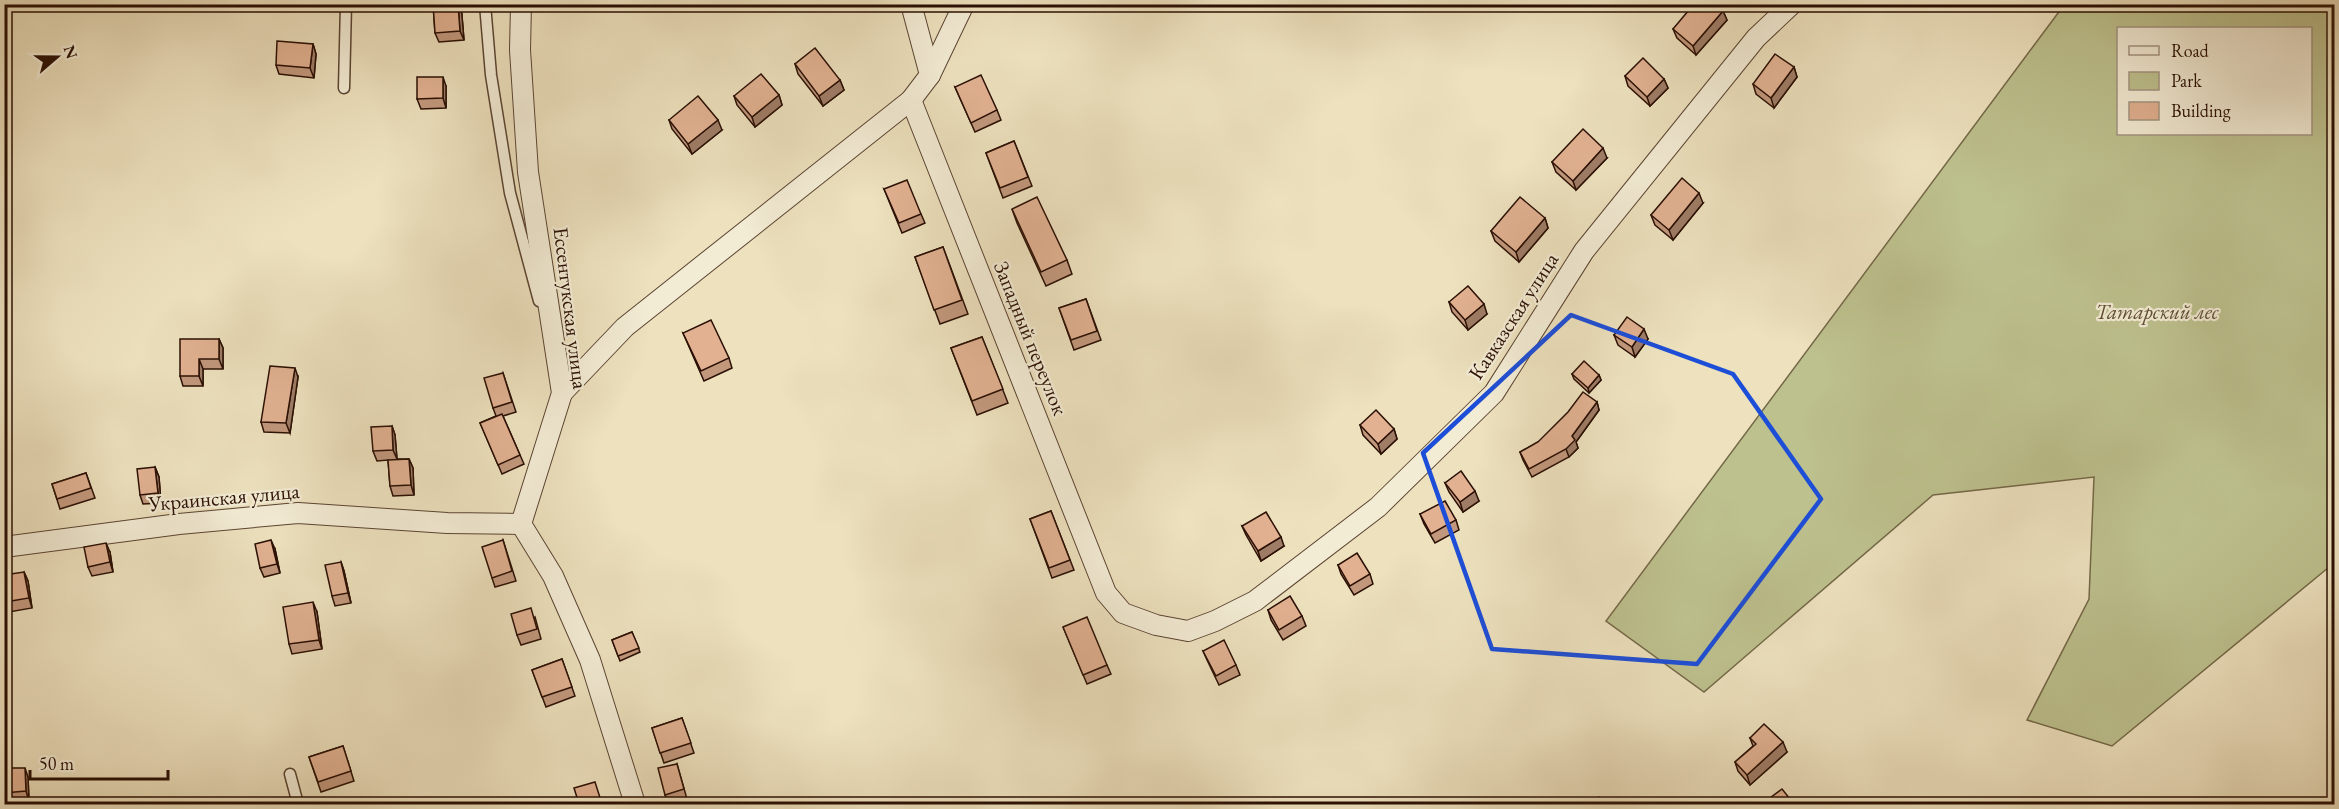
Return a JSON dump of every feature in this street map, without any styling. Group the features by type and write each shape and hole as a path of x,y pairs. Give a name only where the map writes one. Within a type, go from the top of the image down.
{"street":[{"name":"Ессентукская улица","path":"521,4 520,50 528,172 562,393 521,524"},
{"path":"911,4 930,75"},
{"path":"562,393 625,327 911,100 930,75 964,4"},
{"name":"Кавказская улица","path":"1106,593 1123,613 1156,625 1188,630 1215,621 1255,601 1378,507 1494,393 1584,251 1756,38 1792,4"},
{"name":"Западный переулок","path":"911,100 1106,593"},
{"name":"Украинская улица","path":"4,547 179,524 298,513 447,523 521,524"},
{"path":"521,524 553,576 590,660 635,804"}],"lane":[{"path":"344,88 346,4"},
{"path":"485,4 491,75 510,193 545,325 554,340"},
{"path":"290,774 298,804"}],"highlighted area":[{"path":"1571,315 1733,374 1821,499 1697,664 1492,649 1423,453"}],"green space":[{"name":"Татарский лес","path":"2064,5 2334,5 2334,563 2112,746 2027,720 2089,599 2094,477 1933,495 1704,692 1606,621"}],"building":[{"path":"433,4 458,4 460,31 435,33"},
{"path":"1694,4 1716,4 1723,11 1693,46 1673,29"},
{"path":"277,41 313,44 310,68 276,65"},
{"path":"815,48 840,80 819,96 795,64"},
{"path":"1775,54 1794,67 1771,98 1753,84"},
{"path":"1643,58 1664,79 1647,97 1625,76"},
{"path":"761,74 779,95 752,117 734,96"},
{"path":"981,75 997,110 971,123 955,87"},
{"path":"417,77 443,77 443,98 417,99"},
{"path":"698,96 718,120 688,144 669,120"},
{"path":"1583,129 1603,148 1573,181 1552,162"},
{"path":"1014,141 1028,177 1000,188 986,153"},
{"path":"1682,178 1699,193 1669,230 1651,215"},
{"path":"907,180 921,214 899,223 884,189"},
{"path":"1037,197 1067,260 1041,272 1012,209"},
{"path":"1520,197 1545,218 1516,252 1491,231"},
{"path":"943,247 962,300 934,310 915,257"},
{"path":"1468,286 1484,304 1465,320 1449,302"},
{"path":"1086,299 1097,331 1071,340 1059,308"},
{"path":"1627,317 1644,329 1632,347 1614,335"},
{"path":"711,320 729,358 701,371 683,333"},
{"path":"982,337 1003,389 972,401 951,348"},
{"path":"180,339 219,339 219,359 199,359 199,376 180,376"},
{"path":"1584,361 1599,375 1588,388 1572,374"},
{"path":"270,366 295,368 286,423 261,422"},
{"path":"503,373 512,402 493,408 484,378"},
{"path":"1583,392 1597,402 1572,436 1575,440 1566,449 1529,469 1520,452 1538,442 1568,412"},
{"path":"1376,410 1394,429 1378,444 1360,425"},
{"path":"502,414 520,455 498,465 480,423"},
{"path":"392,426 393,450 373,451 371,427"},
{"path":"409,459 411,485 390,486 388,460"},
{"path":"155,467 158,493 140,495 137,469"},
{"path":"1461,471 1475,491 1460,502 1445,483"},
{"path":"86,473 91,488 57,499 52,484"},
{"path":"1445,501 1456,520 1431,534 1420,514"},
{"path":"1051,511 1070,560 1049,568 1030,519"},
{"path":"1266,512 1281,537 1258,551 1242,526"},
{"path":"271,540 277,564 260,568 255,544"},
{"path":"503,540 512,571 492,578 482,547"},
{"path":"106,543 110,562 88,567 84,547"},
{"path":"1357,553 1370,574 1350,586 1338,565"},
{"path":"341,562 348,593 332,596 325,565"},
{"path":"24,572 29,598 5,602 4,575"},
{"path":"1290,596 1302,616 1279,630 1268,610"},
{"path":"313,602 319,640 289,644 283,607"},
{"path":"531,608 537,629 517,635 511,614"},
{"path":"1087,617 1107,665 1083,675 1063,627"},
{"path":"632,632 639,648 618,656 612,640"},
{"path":"1224,640 1236,665 1216,676 1203,651"},
{"path":"562,659 572,687 542,697 532,670"},
{"path":"682,718 691,743 660,753 652,728"},
{"path":"1764,724 1783,742 1747,775 1735,762 1756,744 1750,738"},
{"path":"343,746 351,771 318,782 309,757"},
{"path":"677,764 684,789 665,795 658,768"},
{"path":"4,768 25,768 26,791 4,793"},
{"path":"595,782 602,804 579,804 574,788"},
{"path":"1782,789 1794,804 1763,803"},
{"path":"1599,797 1605,804 1591,804"}]}
